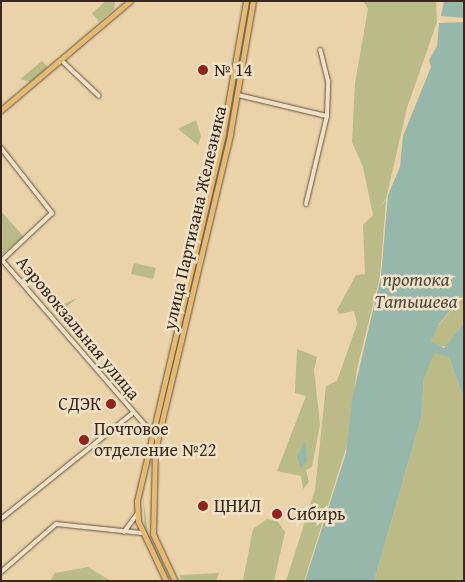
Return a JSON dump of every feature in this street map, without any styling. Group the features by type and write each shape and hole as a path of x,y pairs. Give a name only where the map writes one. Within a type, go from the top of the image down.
{"main road":[{"path":"3,109 130,1"},
{"name":"улица Партизана Железняка","path":"166,581 142,532 137,513 140,486 175,330 223,133 246,1"},
{"name":"улица Партизана Железняка","path":"175,581 152,534 152,489 157,439 226,153 238,95 252,1"},
{"path":"223,133 230,134"},
{"path":"218,152 226,153"},
{"path":"175,330 183,331"},
{"path":"140,486 146,481 152,489"}],"street":[{"path":"306,204 327,116 328,81 320,50"},
{"path":"61,60 99,96"},
{"path":"238,95 327,116"},
{"path":"1,148 52,212 2,260"},
{"name":"Аэровокзальная улица","path":"2,260 151,434"},
{"name":"Аэровокзальная улица","path":"1,519 134,413"},
{"path":"151,434 157,439"},
{"path":"122,532 131,527 137,513"},
{"path":"1,572 52,526 142,532"}],"green space":[{"path":"106,1 115,1 114,9 99,22 92,13"},
{"path":"363,1 436,1 437,22 407,108 386,199 376,211 386,200 380,276 357,369 348,442 304,581 286,581 315,490 326,386 337,381 357,324 354,311 339,314 337,310 356,275 365,274 363,225 373,215 363,167 352,142 355,83 368,9"},
{"path":"42,61 48,67 30,82 20,79"},
{"path":"196,120 201,136 198,145 178,129"},
{"path":"1,211 24,237 1,255"},
{"path":"134,263 156,268 153,279 131,274"},
{"path":"38,277 61,305 77,298 58,314 29,279"},
{"path":"464,294 464,323 446,346 438,347 431,341 434,331"},
{"path":"297,349 317,357 314,370 320,424 312,467 306,470 309,482 303,489 301,476 277,471 306,396 295,393"},
{"path":"436,352 449,357 464,399 464,581 374,581 421,418 424,378 430,356"},
{"path":"143,495 148,534 171,581 145,532"},
{"path":"267,519 278,522 285,532 274,581 243,581 253,529"},
{"path":"88,567 111,581 50,581 55,573"},
{"path":"219,573 216,581 182,581 179,575"}],"water":[{"path":"444,1 464,1 464,18 441,16"},
{"name":"протока Татышева","path":"464,22 464,294 439,324 431,341 444,348 464,323 464,399 449,357 434,353 424,378 421,418 374,581 305,581 346,453 353,395 381,276 388,195 400,167 403,136 431,67 429,60 437,46 439,23"},
{"path":"305,441 307,461 301,468 297,457"}],"place":[{"name":"№ 14","path":"203,70"},
{"name":"СДЭК","path":"111,404"},
{"name":"Почтовое отделение №22","path":"84,440"},
{"name":"ЦНИЛ","path":"203,506"},
{"name":"Сибирь","path":"277,514"}]}
